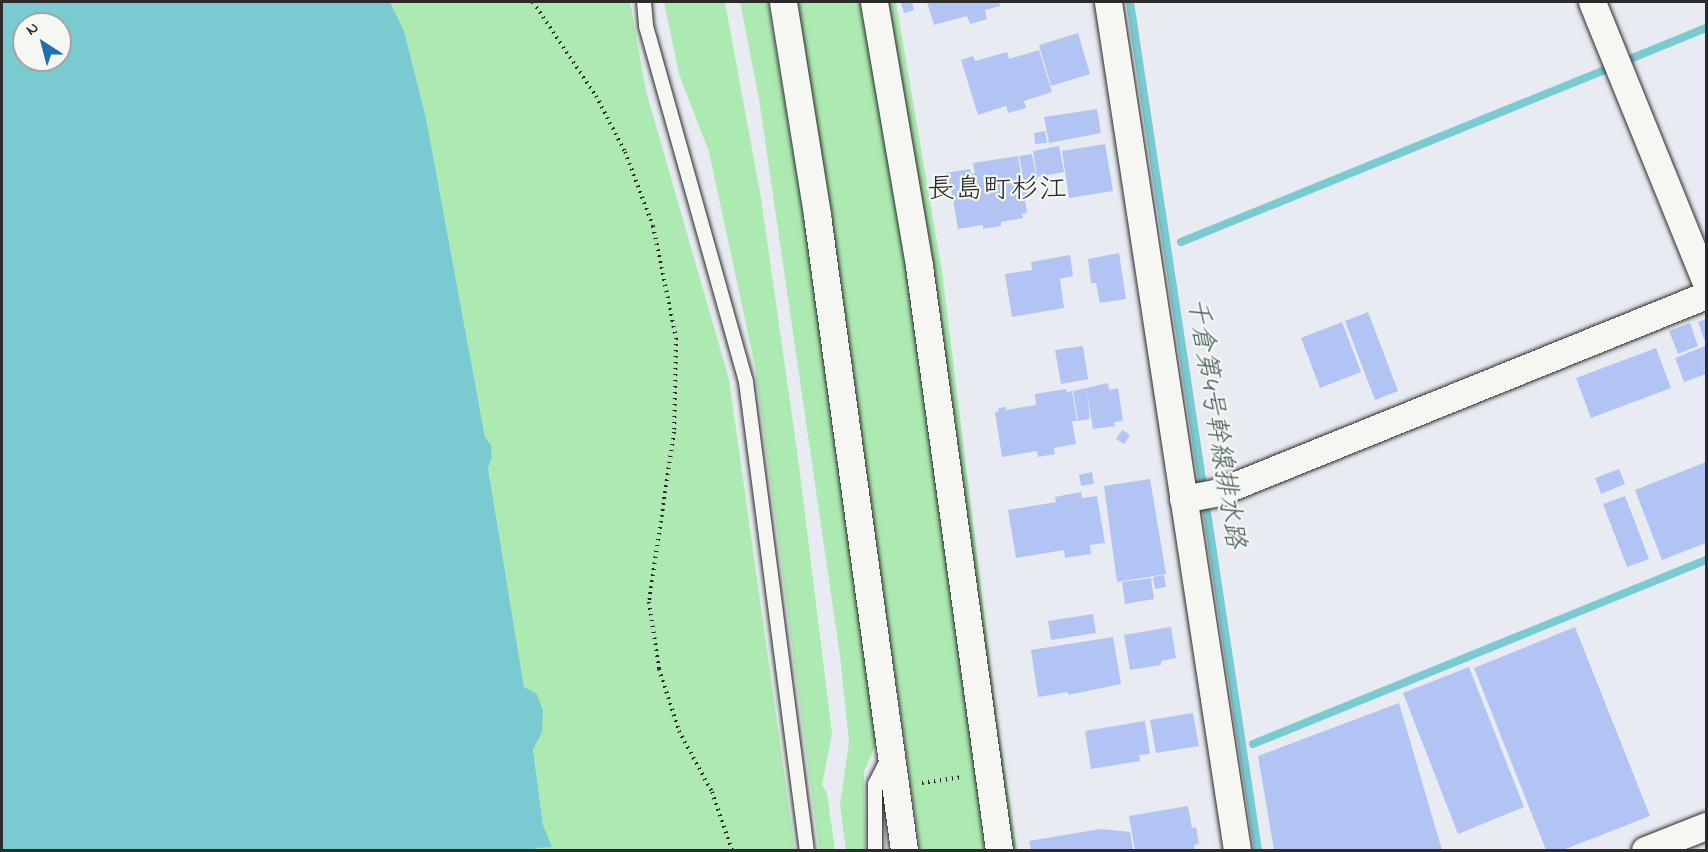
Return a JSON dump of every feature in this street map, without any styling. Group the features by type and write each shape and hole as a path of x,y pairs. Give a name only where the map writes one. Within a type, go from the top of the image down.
{"street":[{"path":"783,2 817,215 904,850"},
{"path":"874,2 920,266 999,850"},
{"path":"1108,2 1187,499 1237,850"},
{"path":"1592,2 1707,283"},
{"path":"1187,499 1219,492 1707,295"},
{"path":"1645,850 1707,826"}],"lane":[{"path":"644,2 649,37 746,382 807,850"},
{"path":"874,850 875,784 890,754"}],"path":[{"path":"533,2 596,96 624,152 652,226 676,338 674,432 649,602 659,669 679,731 712,792 732,850"},
{"path":"921,783 957,778"}],"green space":[{"path":"390,2 630,2 646,91 729,379 795,850 535,850 551,846 543,825 533,750 542,732 537,695 524,687 488,468 492,458 491,445 485,437 426,118 404,31"},
{"path":"664,2 725,2 761,198 799,465 832,734 822,785 827,793 835,850 819,850 755,366 709,152 679,74"},
{"path":"740,2 768,2 804,218 878,739 864,772 865,850 846,850 840,805 849,742 840,656 759,99"},
{"path":"794,2 865,2 908,262 991,850 920,850 828,214"},
{"path":"881,2 896,2 942,271 998,725 1017,850 1008,850"}],"water":[{"path":"2,2 390,2 404,31 426,118 485,437 491,445 492,458 488,468 524,687 537,694 543,711 542,732 533,750 543,825 552,847 535,850 2,850"}],"building":[{"path":"901,2 912,2 914,10 904,13"},
{"path":"927,2 999,2 1000,6 985,10 987,19 970,24 967,16 934,25"},
{"path":"1078,33 1090,74 1051,86 1039,45"},
{"path":"1039,50 1052,92 1024,101 1026,108 1008,113 1006,106 978,115 961,60 973,56 975,61 1007,52 1009,59"},
{"path":"1097,109 1101,133 1049,143 1044,117"},
{"path":"1045,131 1047,143 1035,144 1034,133"},
{"path":"1105,144 1113,191 1069,198 1062,151"},
{"path":"1059,146 1064,172 1037,177 1033,151"},
{"path":"1032,154 1037,180 1024,182 1019,156"},
{"path":"1018,156 1022,183 1020,184 1027,183 1030,198 1025,198 1027,213 1022,214 1023,218 1001,222 1001,226 983,229 983,225 958,229 951,187 949,188 946,173 970,169 971,174 975,173 973,163"},
{"path":"1119,253 1126,299 1100,303 1096,283 1091,283 1088,259"},
{"path":"1070,255 1073,276 1060,279 1064,308 1012,317 1005,274 1032,270 1031,262"},
{"path":"1368,312 1398,391 1375,400 1345,321"},
{"path":"1706,319 1706,344 1698,322"},
{"path":"1342,322 1361,372 1320,388 1301,338"},
{"path":"1690,323 1698,346 1678,354 1669,331"},
{"path":"1083,346 1088,379 1061,384 1055,350"},
{"path":"1705,346 1706,373 1702,363 1706,374 1684,382 1675,358"},
{"path":"1656,348 1671,388 1591,418 1576,378"},
{"path":"1108,383 1109,390 1118,388 1123,421 1114,422 1115,426 1093,429 1087,393 1090,419 1078,421 1073,391"},
{"path":"1066,389 1067,392 1072,391 1077,421 1072,421 1076,444 1054,448 1055,454 1038,457 1037,451 1002,457 995,412 999,411 998,408 1006,407 1006,410 1036,405 1035,394"},
{"path":"1122,430 1130,435 1124,444 1116,439"},
{"path":"1706,462 1706,543 1662,560 1635,490"},
{"path":"1619,469 1625,484 1601,494 1595,478"},
{"path":"1092,472 1094,484 1081,486 1079,475"},
{"path":"1150,479 1166,574 1117,582 1104,486"},
{"path":"1081,492 1082,498 1097,496 1105,543 1090,545 1091,554 1065,558 1064,550 1016,558 1008,510 1056,502 1055,497"},
{"path":"1625,496 1649,559 1627,567 1603,504"},
{"path":"1164,575 1166,587 1155,589 1153,577"},
{"path":"1151,578 1154,599 1125,604 1122,582"},
{"path":"1093,614 1096,633 1051,640 1048,621"},
{"path":"1171,627 1176,658 1161,661 1161,665 1130,670 1124,635"},
{"path":"1575,627 1650,816 1563,850 1546,850 1474,668"},
{"path":"1113,637 1121,684 1068,695 1068,692 1038,697 1031,650"},
{"path":"1469,667 1524,807 1458,834 1403,693"},
{"path":"1399,703 1442,850 1274,850 1258,756"},
{"path":"1193,713 1199,746 1156,753 1150,720"},
{"path":"1145,721 1150,754 1139,755 1140,761 1091,769 1085,731"},
{"path":"1188,806 1192,828 1196,827 1199,844 1194,845 1195,850 1135,850 1129,816"},
{"path":"1100,829 1130,832 1133,850 1031,850 1029,841"}],"waterway":[{"name":"千倉第4号幹線排水路","path":"1130,2 1258,850"},
{"path":"1630,59 1706,28"},
{"path":"1181,242 1609,68"},
{"path":"1253,744 1706,560"}],"district":[{"name":"長島町杉江","path":"997,191"}]}
